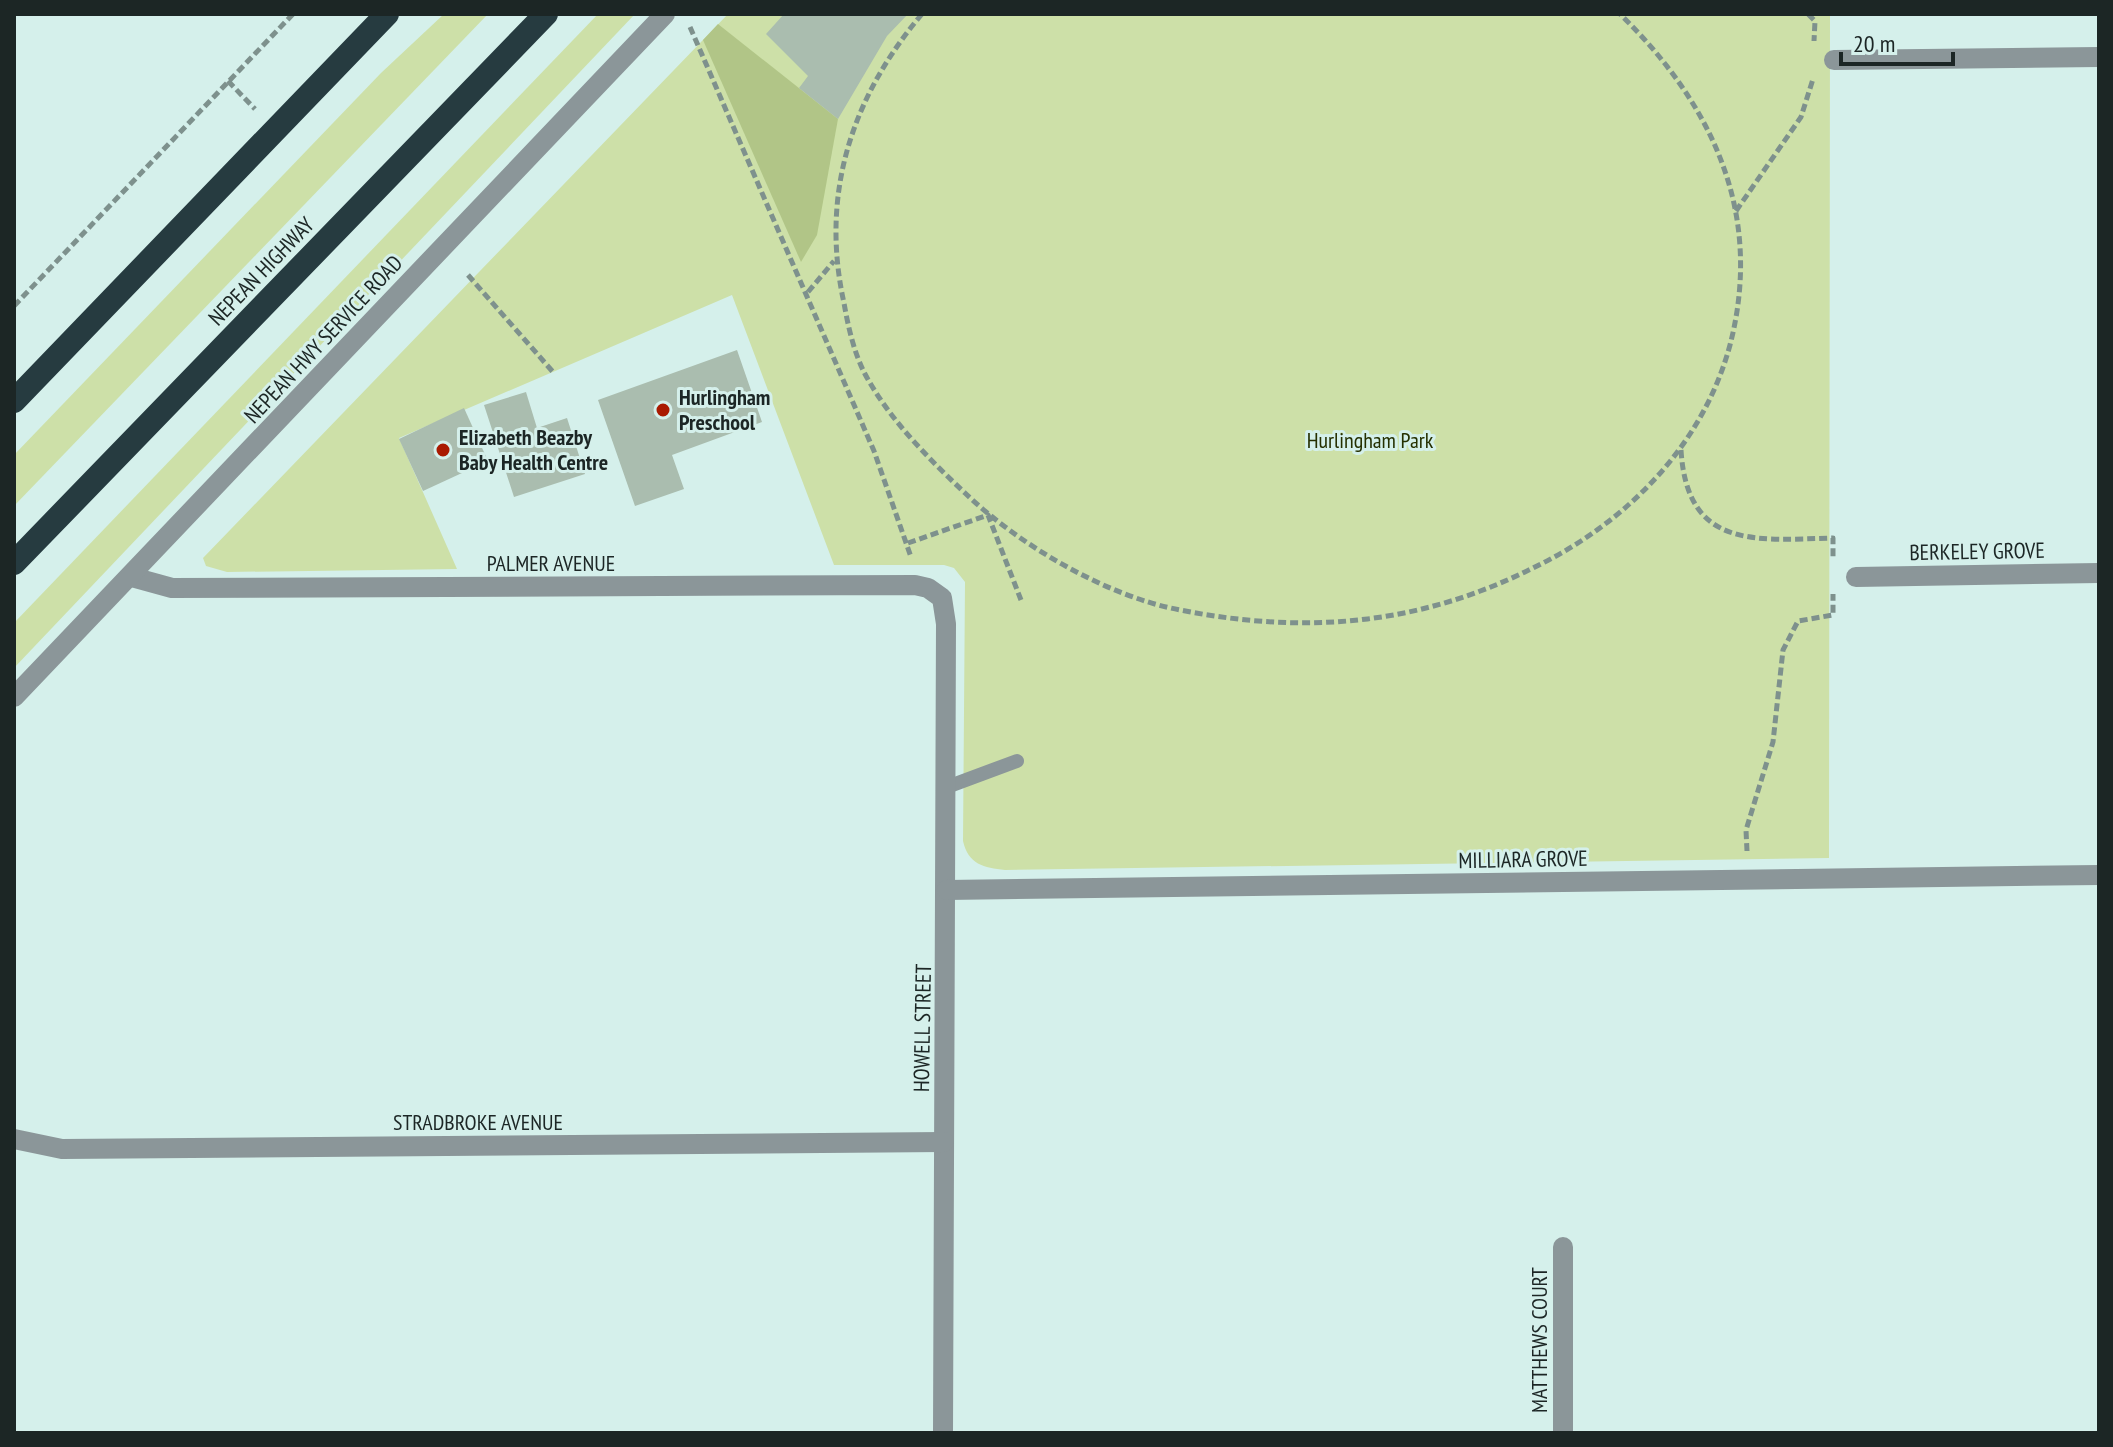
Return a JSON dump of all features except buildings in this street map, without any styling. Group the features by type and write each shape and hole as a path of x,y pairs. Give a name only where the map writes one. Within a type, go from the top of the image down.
{"highway":[{"path":"14,401 387,14"},
{"name":"NEPEAN HIGHWAY","path":"14,563 546,14"}],"street":[{"name":"NEPEAN HWY SERVICE ROAD","path":"14,697 132,577 665,14"},
{"path":"1824,58 2099,57"},
{"name":"BERKELEY GROVE","path":"1856,577 2099,573"},
{"name":"PALMER AVENUE","path":"132,577 172,588 915,585"},
{"name":"HOWELL STREET","path":"915,585 928,588 942,598 946,624 943,1433"},
{"name":"MILLIARA GROVE","path":"947,890 2099,875"},
{"name":"STRADBROKE AVENUE","path":"14,1139 62,1149 944,1142"},
{"name":"MATTHEWS COURT","path":"1563,1247 1563,1433"}],"lane":[{"path":"947,787 1017,761"}],"path":[{"path":"14,306 293,14"},
{"path":"684,14 808,292 874,451 908,543 915,585"},
{"path":"922,14 871,85 842,169 834,260 847,319 864,372 903,429 988,515 1027,544 1089,576 1176,610 1279,624 1324,625 1394,616 1461,599 1508,581 1565,553 1628,509 1680,448 1709,401 1724,367 1736,323 1740,285 1736,212 1722,160 1697,105 1671,70 1620,14"},
{"path":"1808,14 1815,21 1824,58"},
{"path":"1736,212 1801,117 1813,86 1813,71"},
{"path":"808,292 834,260"},
{"path":"468,275 553,372"},
{"path":"1680,448 1688,490 1710,522 1725,533 1769,539 1833,538 1833,569"},
{"path":"908,543 988,515"},
{"path":"988,515 1021,600"},
{"path":"1749,880 1746,830 1773,742 1783,650 1798,621 1833,615 1833,584"}],"green space":[{"path":"444,14 488,14 14,506 14,455 381,73"},
{"path":"598,14 635,14 14,668 14,623"},
{"name":"Hurlingham Park","path":"728,14 1830,14 1829,858 1005,870 978,863 969,855 963,841 965,582 954,568 944,565 834,565 732,295 399,438 457,569 227,572 206,566 203,558"},
{"path":"718,24 838,119 817,235 801,262 703,40"}],"place":[{"name":"Hurlingham Preschool","path":"663,410"},
{"name":"Elizabeth Beazby Baby Health Centre","path":"443,450"}]}
